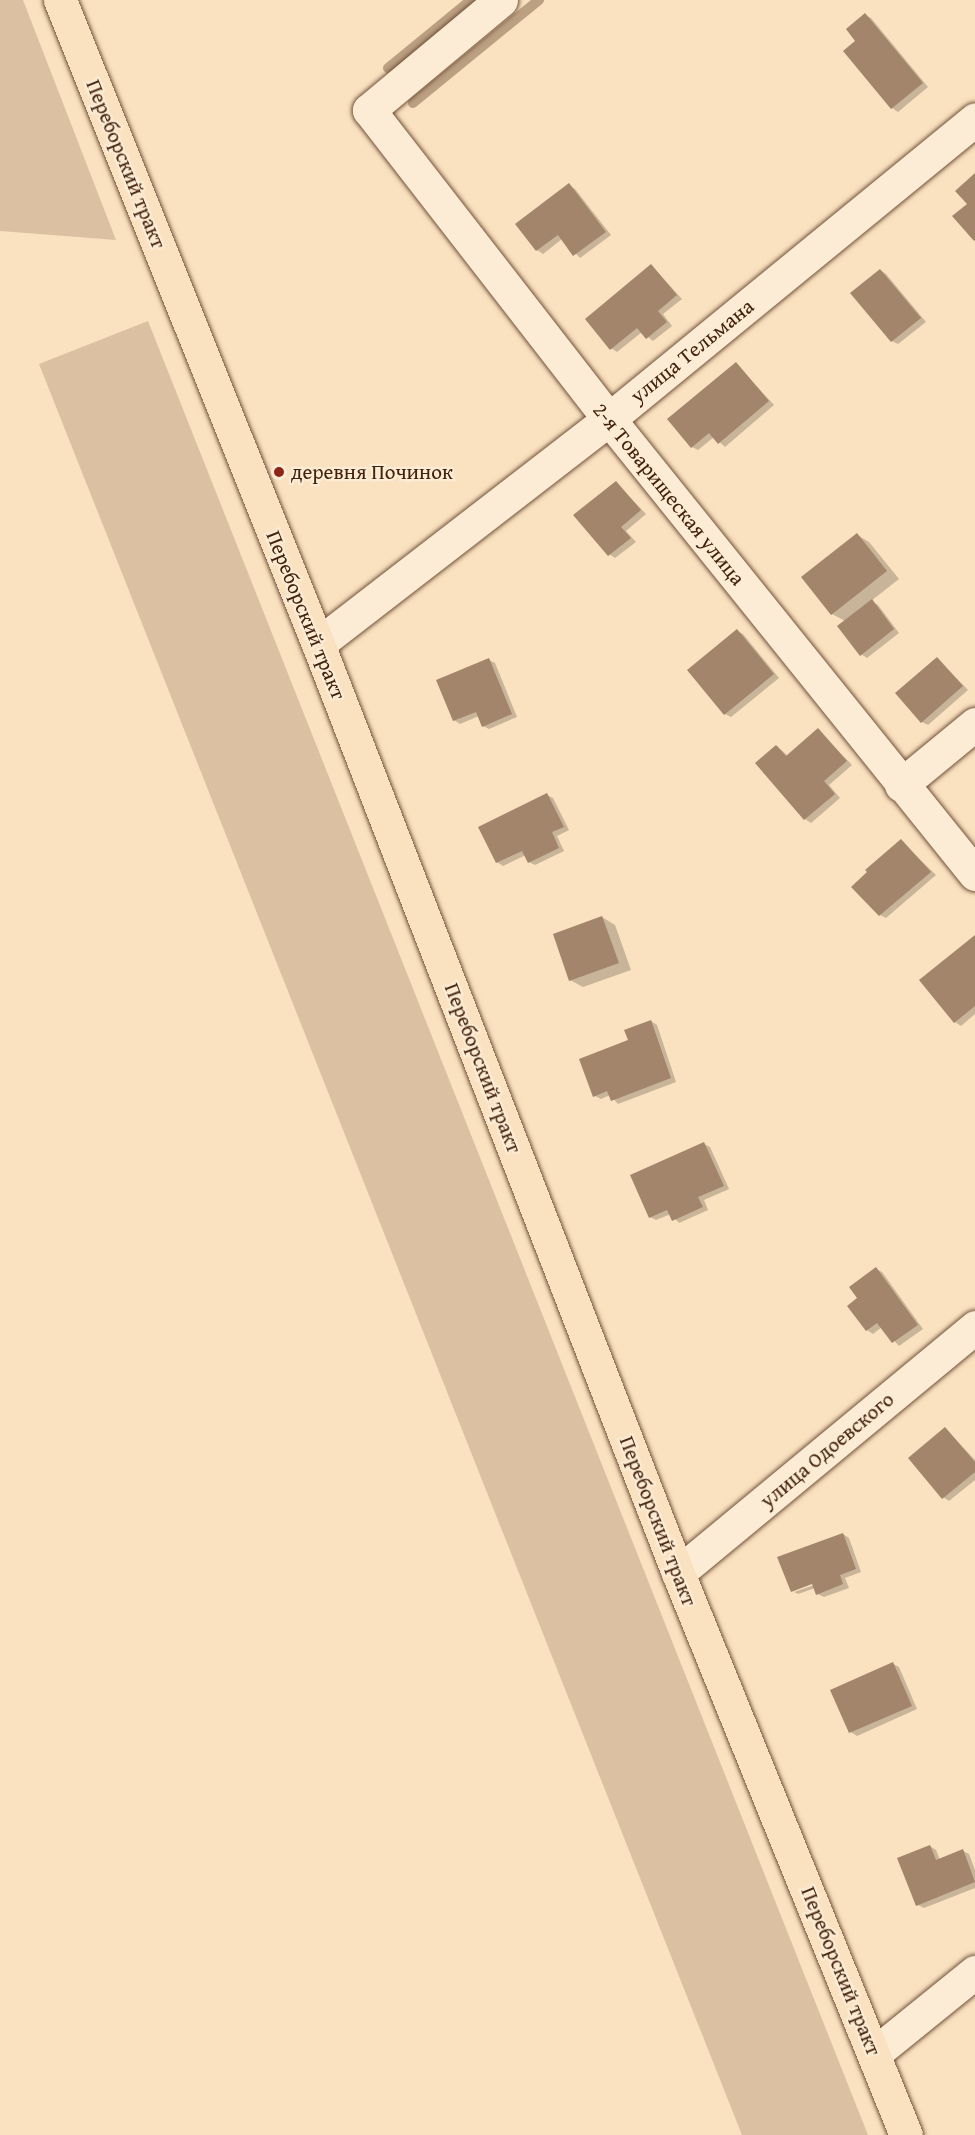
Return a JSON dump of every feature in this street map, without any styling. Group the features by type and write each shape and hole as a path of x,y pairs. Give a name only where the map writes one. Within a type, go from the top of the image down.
{"main road":[{"name":"Переборский тракт","path":"60,0 318,644 678,1573 875,2053 906,2135"}],"street":[{"name":"2-я Товарищеская улица","path":"501,0 369,110 609,419 901,785 975,874"},
{"name":"улица Тельмана","path":"318,644 609,419 975,119"},
{"path":"901,785 975,724"},
{"name":"улица Одоевского","path":"678,1573 975,1327"},
{"path":"875,2053 975,1972"}],"shaded area":[{"path":"0,0 23,0 116,240 0,231"},
{"path":"148,321 868,2135 742,2135 39,364"}],"building":[{"path":"865,13 923,83 891,109 843,51 855,41 846,29"},
{"path":"975,173 974,241 952,216 967,204 955,191"},
{"path":"569,183 606,232 573,256 558,235 536,251 515,224"},
{"path":"651,264 677,295 658,311 667,322 646,339 637,328 610,350 585,319"},
{"path":"880,269 921,318 891,342 850,293"},
{"path":"736,362 769,401 718,444 709,433 691,448 667,419"},
{"path":"616,481 641,510 621,527 631,538 608,556 573,515"},
{"path":"857,533 887,571 831,615 801,577"},
{"path":"872,599 894,629 860,656 837,626"},
{"path":"737,629 774,674 724,715 687,670"},
{"path":"937,657 963,686 921,723 895,693"},
{"path":"489,658 512,714 482,727 476,712 453,721 436,680"},
{"path":"818,728 847,761 824,781 835,794 804,820 755,763 776,745 786,756"},
{"path":"547,793 564,827 552,832 559,848 528,863 522,851 496,863 478,827"},
{"path":"901,839 931,872 879,916 851,887 867,872 865,870"},
{"path":"602,916 619,963 569,981 553,934"},
{"path":"975,935 975,1006 954,1023 919,980"},
{"path":"651,1020 671,1078 611,1101 607,1091 593,1097 579,1059 628,1040 624,1030"},
{"path":"704,1142 724,1186 698,1197 703,1207 672,1221 667,1210 649,1218 630,1175"},
{"path":"876,1267 918,1325 892,1343 877,1323 866,1331 847,1306 857,1298 849,1287"},
{"path":"945,1427 975,1462 975,1472 942,1499 908,1458"},
{"path":"843,1533 856,1569 840,1575 843,1584 816,1595 812,1584 791,1592 777,1557"},
{"path":"893,1662 912,1706 849,1733 830,1690"},
{"path":"930,1845 936,1860 963,1849 975,1882 916,1906 897,1858"}],"waterway":[{"path":"388,68 471,0"},
{"path":"413,103 539,0"}],"place":[{"name":"деревня Починок","path":"279,472"}]}
